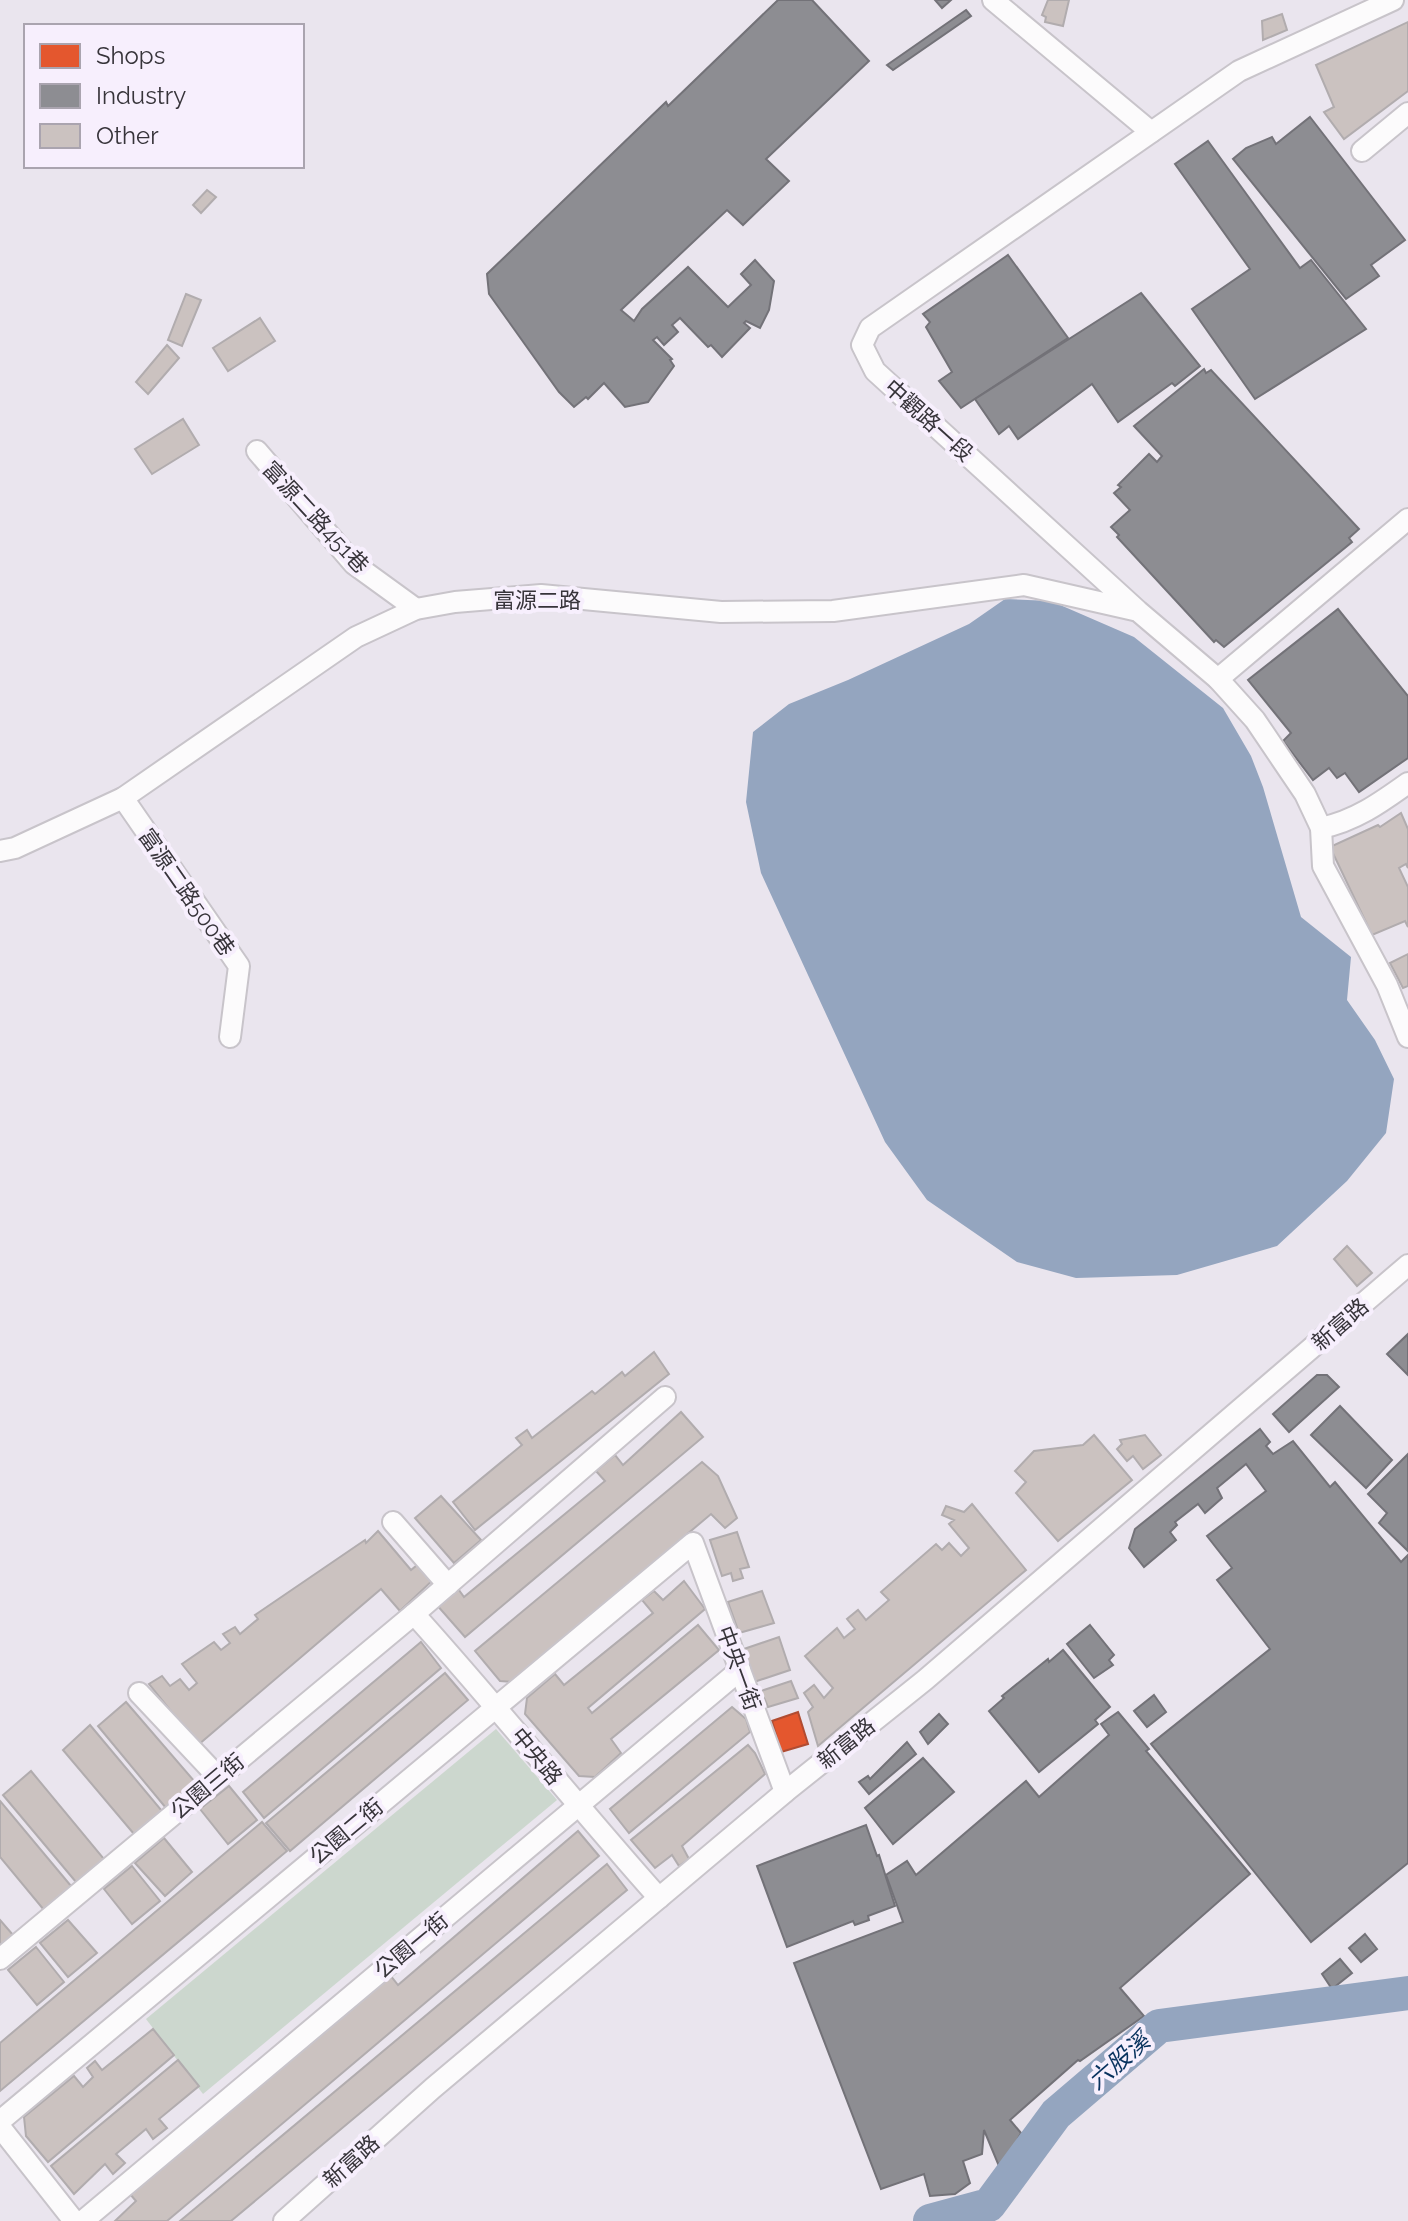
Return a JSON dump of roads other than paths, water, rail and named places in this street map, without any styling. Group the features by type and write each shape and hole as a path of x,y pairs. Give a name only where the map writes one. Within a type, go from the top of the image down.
{"street":[{"path":"993,0 1151,132 1239,71 1393,0"},
{"path":"1362,151 1408,113"},
{"name":"中觀路一段","path":"1151,132 870,328 862,345 875,371 1138,611 1218,679 1255,720 1305,794 1321,828"},
{"name":"富源二路451巷","path":"257,451 354,564 416,609"},
{"path":"1218,679 1408,519"},
{"name":"富源二路","path":"0,851 15,848 123,798 356,637 416,609 455,602 541,595 721,612 833,611 1024,585 1138,611"},
{"path":"1408,783 1371,810 1344,823 1321,828 1323,866 1387,985 1408,1037"},
{"name":"富源二路500巷","path":"123,798 239,966 230,1037"},
{"name":"新富路","path":"284,2221 433,2088 785,1792 925,1680 1408,1265"},
{"name":"公園三街","path":"0,1959 414,1614 665,1397"},
{"path":"393,1522 448,1585"},
{"name":"中央一街","path":"693,1543 785,1792"},
{"name":"公園二街","path":"0,2124 693,1543"},
{"name":"中央路","path":"414,1614 497,1706 577,1806 659,1898"},
{"name":"公園一街","path":"83,2221 740,1670"},
{"path":"139,1693 218,1777"},
{"path":"0,2124 74,2221"}],"water":[{"path":"1005,599 1051,601 1134,637 1223,708 1251,756 1263,787 1301,917 1351,957 1347,1000 1375,1040 1394,1079 1386,1133 1347,1181 1277,1246 1177,1275 1076,1278 1017,1262 927,1200 885,1142 761,873 746,802 753,732 789,704 969,624"}],"waterway":[{"name":"六股溪","path":"930,2221 989,2205 1056,2114 1159,2026 1408,1993"}]}
